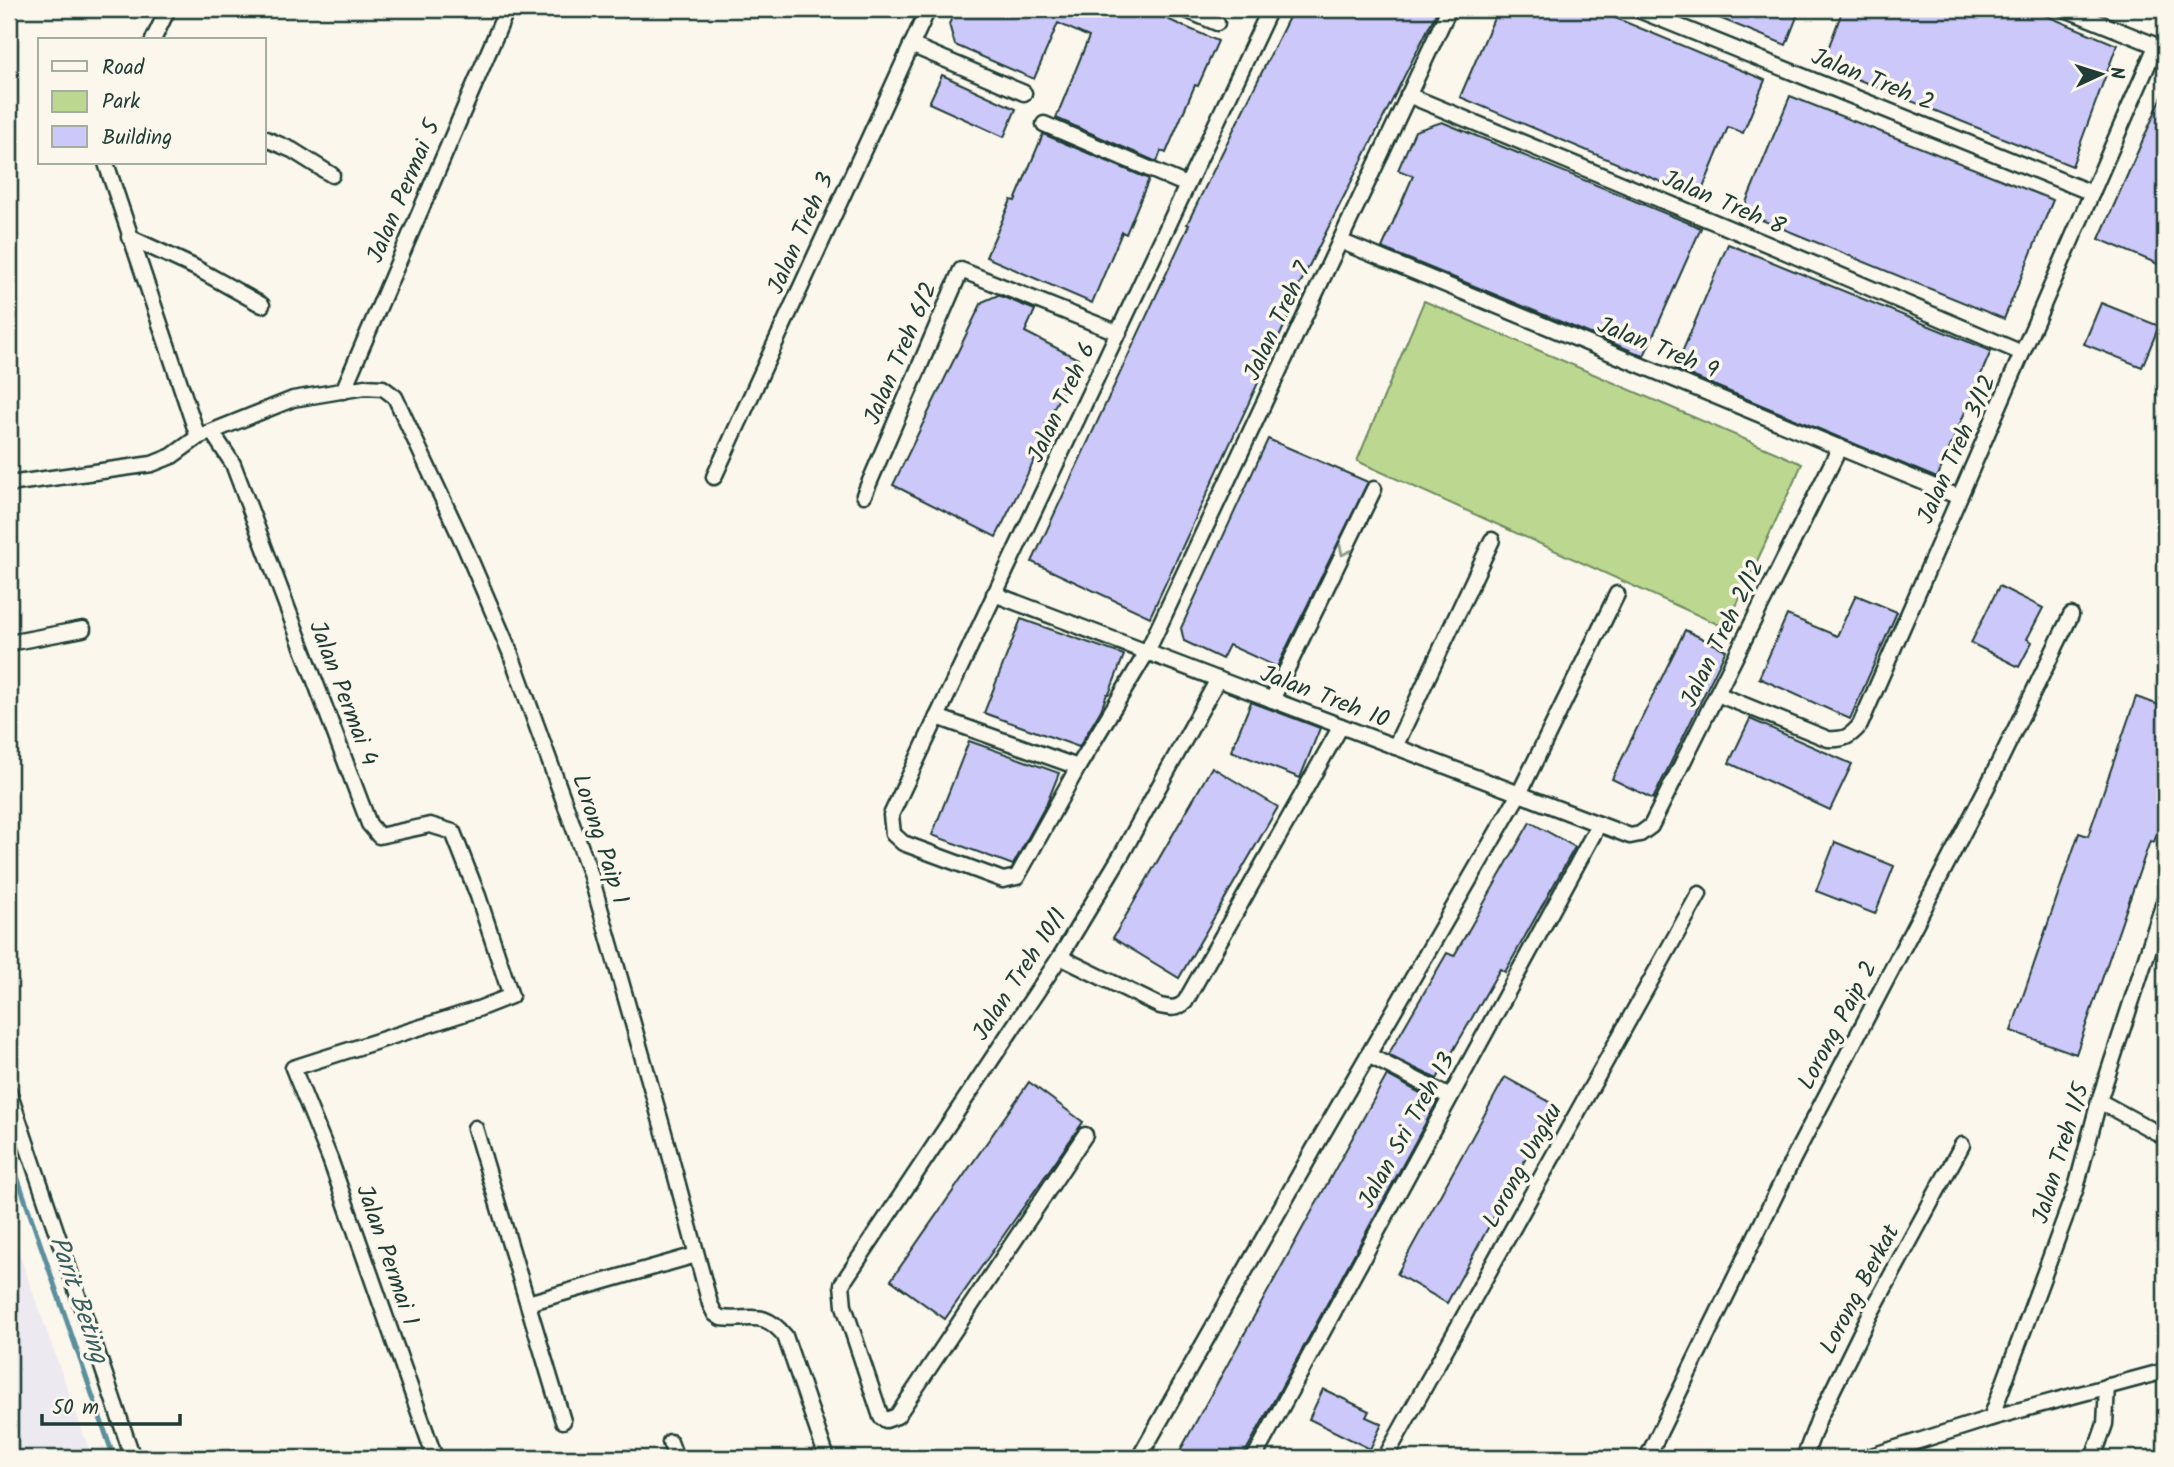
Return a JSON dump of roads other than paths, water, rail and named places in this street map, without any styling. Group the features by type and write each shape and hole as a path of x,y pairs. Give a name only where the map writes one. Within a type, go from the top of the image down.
{"street":[{"path":"154,38 168,9"},
{"name":"Jalan Permai 5","path":"342,391 507,9"},
{"name":"Jalan Treh 3","path":"714,477 928,9"},
{"path":"1184,9 1217,23"},
{"name":"Jalan Treh 6","path":"1017,877 1003,880 903,843 893,834 891,815 1270,9"},
{"name":"Jalan Treh 7","path":"1017,877 1078,767 1147,652 1449,9"},
{"name":"Jalan Treh 2","path":"1636,9 2092,193"},
{"path":"2065,9 2161,47"},
{"path":"911,45 1024,93"},
{"name":"Jalan Treh 3/12","path":"1717,694 1828,739 1839,740 1850,736 1860,725 2092,193 2161,47"},
{"name":"Jalan Treh 8","path":"1408,95 2022,353"},
{"path":"1044,124 1187,185"},
{"path":"266,139 292,150 332,175"},
{"path":"106,164 129,237 205,434"},
{"path":"129,237 194,267 262,305"},
{"name":"Jalan Treh 9","path":"1340,241 1959,497"},
{"name":"Jalan Treh 6/2","path":"864,495 961,270 1119,333"},
{"name":"Lorong Paip 1","path":"9,484 152,464 172,456 205,434 293,399 365,387 383,388 395,397 465,547 510,652 590,873 665,1136 704,1287 715,1314 730,1319 766,1319 775,1324 785,1336 827,1458"},
{"name":"Jalan Permai 4","path":"205,434 233,464 369,824 379,836 430,825 453,832 478,896 511,996 293,1068"},
{"name":"Jalan Treh 2/12","path":"1640,834 1651,826 1840,447"},
{"path":"1272,700 1374,489"},
{"path":"1395,747 1492,540"},
{"name":"Jalan Treh 10","path":"995,594 1630,836 1640,834"},
{"path":"1139,1458 1519,794 1616,594"},
{"name":"Lorong Paip 2","path":"1647,1458 1794,1157 1988,786 2071,615"},
{"path":"9,643 83,629"},
{"name":"Jalan Treh 10/1","path":"1085,1135 897,1416 886,1420 881,1417 844,1306 842,1284 1060,957 1123,852 1218,679"},
{"path":"937,717 1078,767"},
{"path":"1060,957 1160,1006 1171,1009 1179,1007 1185,1002 1341,726"},
{"name":"Jalan Sri Treh 13","path":"1254,1458 1599,824"},
{"name":"Lorong Ungku","path":"1385,1458 1699,894"},
{"name":"Jalan Treh 1/5","path":"1991,1418 2076,1188 2099,1101 2165,899"},
{"path":"1368,1055 1450,1097"},
{"name":"Jalan Permai 1","path":"293,1068 330,1159 435,1458"},
{"path":"9,1092 133,1458"},
{"path":"2099,1101 2165,1137"},
{"path":"475,1128 563,1421"},
{"name":"Lorong Berkat","path":"1804,1458 1818,1418 1866,1322 1962,1145"},
{"path":"528,1304 696,1255"},
{"path":"1866,1458 1991,1418 2165,1371"},
{"path":"2094,1458 2105,1424 2107,1386"},
{"path":"670,1441 676,1458"}],"waterway":[{"name":"Parit Beting","path":"9,1153 114,1458"}]}
